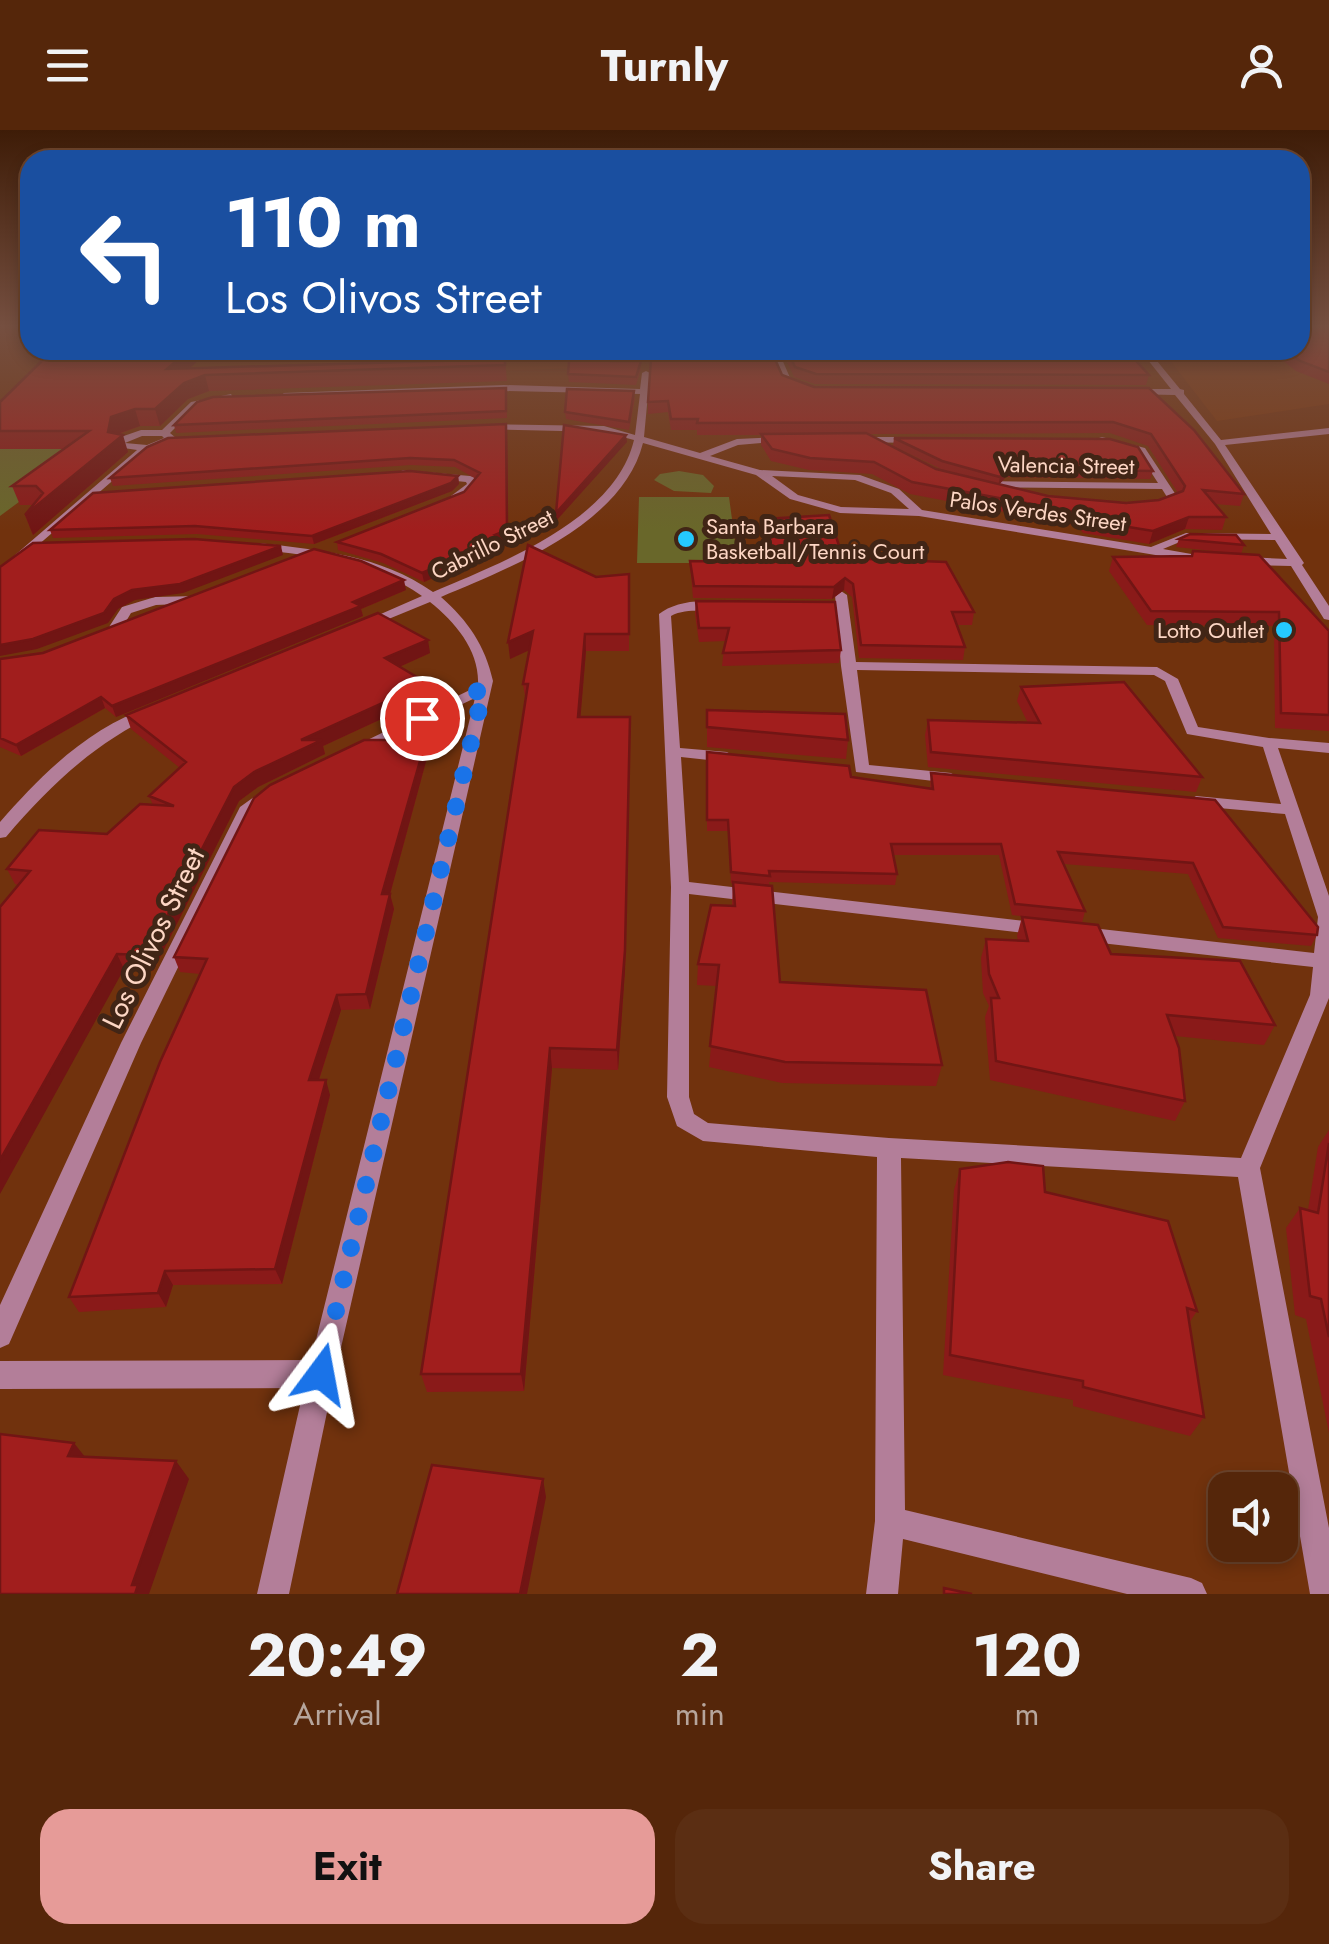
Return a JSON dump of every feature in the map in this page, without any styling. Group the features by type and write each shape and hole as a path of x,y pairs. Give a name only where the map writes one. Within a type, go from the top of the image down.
{"street":[{"path":"272,395 328,393"},
{"name":"Cabrillo Street","path":"340,634 430,597 564,533 613,496 633,460 644,393"},
{"path":"1182,393 1219,443 1329,616"},
{"path":"0,574 143,449 167,436 198,402 252,396"},
{"name":"Palos Verdes Street","path":"473,426 580,426 638,436 760,473 867,480 895,491 919,512"},
{"path":"1219,443 1329,431"},
{"path":"143,449 124,448 119,442 133,434 183,439"},
{"path":"703,455 744,440 800,439"},
{"path":"837,439 938,440"},
{"path":"874,440 891,454"},
{"path":"1086,440 1138,448 1172,501 1140,509"},
{"name":"Palos Verdes Street","path":"760,473 794,498 825,507 919,512 998,528 1221,560"},
{"path":"391,474 455,474 470,479 472,485 449,500"},
{"name":"Valencia Street","path":"1036,499 966,484 1165,486"},
{"path":"93,494 118,492"},
{"name":"Palos Verdes Street","path":"1152,548 1186,536 1281,537"},
{"path":"283,567 350,540"},
{"path":"238,544 317,554 384,570 430,597 467,629 485,672 321,1374 274,1594"},
{"path":"32,546 70,545"},
{"path":"1236,561 1298,563"},
{"path":"96,637 114,630 122,613 146,603 197,600 214,593"},
{"path":"837,603 862,770"},
{"path":"745,606 678,607 665,614 676,752 680,887 678,1097 685,1119 702,1132 889,1148 1248,1168"},
{"path":"848,666 1157,671 1172,679 1192,731 1329,748"},
{"path":"333,761 484,688"},
{"path":"0,833 40,786 88,744 159,708"},
{"path":"1269,743 1327,917 1320,995 1248,1168 1326,1594"},
{"path":"676,752 750,759"},
{"path":"844,768 979,780"},
{"name":"Los Olivos Street","path":"0,1335 131,1044 248,808 282,785"},
{"path":"1174,799 1290,810"},
{"path":"680,887 1324,961"},
{"path":"882,1594 890,1521 889,1148"},
{"path":"0,1375 321,1374"},
{"path":"890,1521 1191,1594"}],"shaded area":[{"path":"1196,393 1329,393 1329,404 1217,421"},
{"path":"0,445 92,448 0,516"},
{"path":"679,471 703,475 714,486 711,493 674,491 654,480 660,474"},
{"name":"Santa Barbara Basketball/Tennis Court","path":"639,497 729,497 738,563 637,563"}],"building":[{"path":"9,393 172,393 155,409 135,409 111,417 108,432 123,435 25,515 43,493 36,486 12,486 89,431 0,431 0,402"},
{"path":"506,393 506,411 174,425 197,402 213,397"},
{"path":"567,393 634,393 629,422 565,412"},
{"path":"649,393 1155,393 1194,430 1244,494 1203,490 1226,517 1189,517 1153,531 1086,520 1081,513 912,482 874,462 810,458 772,449 761,434 866,433 936,469 1048,496 1126,503 1159,500 1183,491 1185,486 1151,434 1113,422 697,423 698,419 671,419 668,401 648,402"},
{"path":"506,424 507,530 495,535 502,539 422,573 381,554 337,542 464,492 480,473 454,460 410,458 110,478 147,447 168,438"},
{"path":"564,425 626,435 556,513"},
{"path":"894,438 1110,439 1138,447 1153,471 1008,469 1000,477 942,461"},
{"path":"410,471 458,476 451,483 312,536 195,526 50,530 93,493"},
{"path":"829,515 843,558 946,562 974,612 952,612 965,647 861,645 853,584 845,578 834,587 694,586 690,561 774,562 765,519"},
{"path":"1190,534 1236,535 1244,545 1179,539"},
{"path":"194,539 281,546 180,584 132,590 114,599 104,613 33,639 0,645 0,567 33,543"},
{"path":"528,545 596,577 629,574 629,634 585,634 578,717 630,717 625,950 617,1050 550,1048 521,1374 421,1374 528,684 523,684 533,631 508,642"},
{"path":"314,549 361,561 404,580 353,602 361,606 112,706 101,697 16,745 0,738 0,659 43,653"},
{"path":"1193,551 1259,555 1329,631 1329,715 1281,713 1279,612 1151,611 1113,557 1192,556"},
{"path":"696,601 835,602 841,650 723,653 729,628 699,628"},
{"path":"378,613 428,640 385,658 427,683 301,740 322,740 254,772 234,787 147,955 117,954 0,1160 0,907 30,871 7,869 39,830 107,834 140,804 174,806 149,796 186,762 126,715"},
{"path":"1124,682 1202,777 931,752 928,720 1040,723 1021,687"},
{"path":"707,710 845,714 848,740 707,727"},
{"path":"364,740 426,740 382,894 390,894 366,994 337,995 309,1080 326,1080 275,1269 165,1271 158,1293 69,1297 160,1062 207,959 174,957 254,798 270,785"},
{"path":"707,752 849,766 851,777 933,789 931,773 1215,800 1318,927 1317,935 1223,927 1193,863 1058,852 1085,911 1015,904 1001,844 891,844 897,874 769,871 770,876 731,872 728,820 707,820"},
{"path":"733,882 772,886 780,982 926,990 942,1065 785,1062 710,1046 719,965 698,964 711,905 735,906"},
{"path":"1022,917 1098,925 1111,954 1240,961 1275,1025 1167,1015 1179,1048 1185,1101 996,1061 991,998 999,998 989,974 986,939 1028,941"},
{"path":"1329,1143 1329,1337 1321,1299 1310,1296 1300,1208 1318,1213"},
{"path":"1008,1162 1043,1166 1045,1192 1168,1221 1197,1311 1187,1308 1204,1417 1083,1387 1083,1381 950,1355 960,1169"},
{"path":"0,1434 74,1443 68,1456 176,1461 132,1585 138,1585 135,1594 0,1594"},
{"path":"432,1465 543,1479 520,1594 397,1594"},
{"path":"944,1588 972,1594 944,1594"}],"place":[{"name":"Santa Barbara Basketball/Tennis Court","path":"686,539"},
{"name":"Lotto Outlet","path":"1284,630"}],"route":[{"path":"321,1374 484,688 422,718"}]}
